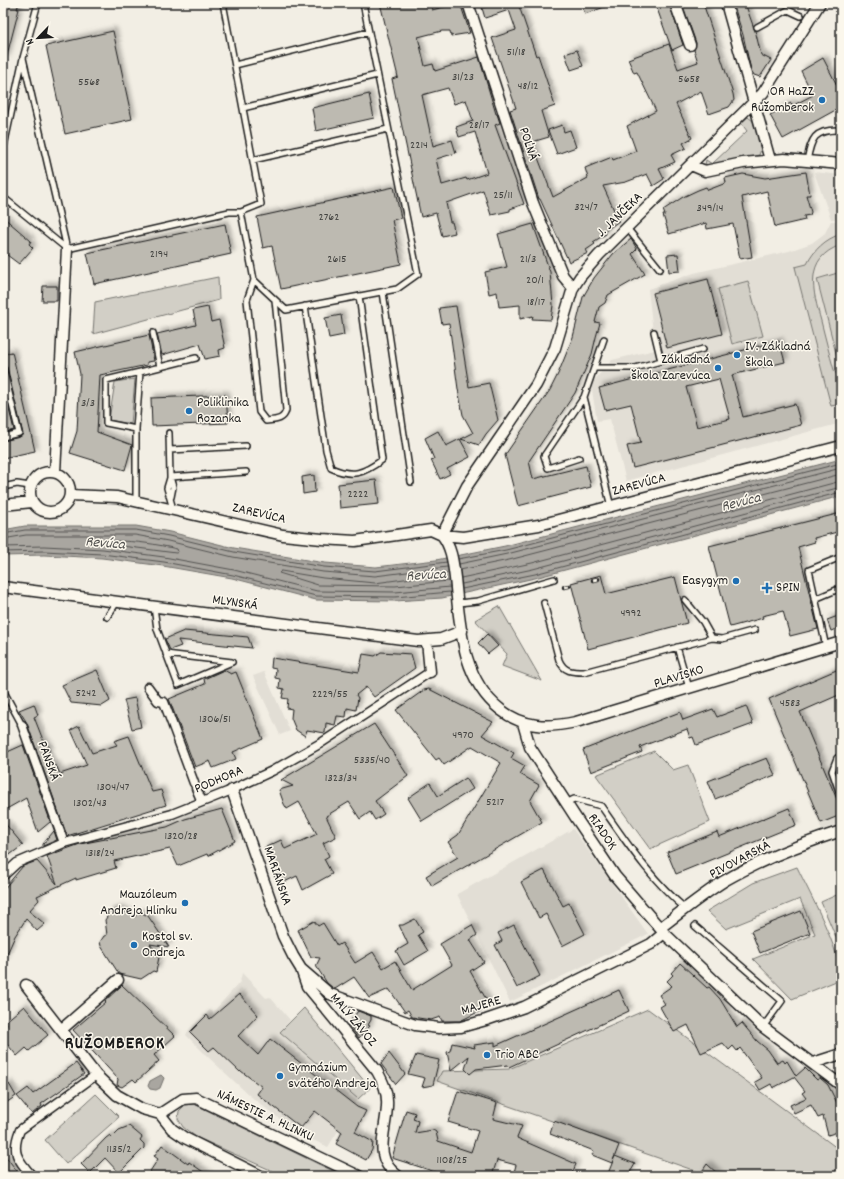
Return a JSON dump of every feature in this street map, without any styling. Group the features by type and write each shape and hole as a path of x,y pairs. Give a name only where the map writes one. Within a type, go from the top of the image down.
{"street":[{"name":"POĽNÁ","path":"468,3 533,202 563,276 573,288"},
{"path":"675,3 690,45"},
{"path":"726,3 770,160"},
{"name":"J. JANČEKA","path":"573,288 589,266 754,102 773,79 820,3"},
{"path":"691,165 705,171 743,163 784,159 841,164"},
{"path":"55,472 67,249"},
{"path":"523,723 494,705 482,691 471,672 462,631 452,555 447,542 442,535 467,486 531,393 547,365 555,348 573,288"},
{"name":"ZAREVÚCA","path":"70,495 117,497 283,535 322,539 355,540 424,530 431,530 442,535 477,536 539,525 612,507 841,446"},
{"path":"55,472 67,481 70,495 64,506 54,512 41,511 32,502 30,497 30,486 35,477 40,474 55,472"},
{"path":"3,505 32,502"},
{"name":"MLYNSKÁ","path":"3,586 426,641 441,639 462,631"},
{"path":"426,641 430,672"},
{"name":"PLAVISKO","path":"523,723 536,726 561,725 841,642"},
{"name":"PODHORA","path":"3,876 16,863 64,843 172,814 232,790 272,771 321,743 430,672"},
{"path":"148,687 158,701 164,702 202,802"},
{"name":"RIADOK","path":"523,723 530,747 566,804 615,876 662,931 763,1027 841,1085"},
{"name":"PANSKÁ","path":"22,725 64,843"},
{"name":"MARIÁNSKA","path":"232,790 283,936 301,970"},
{"name":"PIVOVARSKÁ","path":"662,931 686,909 723,882 741,872 810,841 841,831"},
{"name":"MAJERE","path":"301,970 330,994 415,1025 439,1028 461,1027 524,1007 651,944 662,931"},
{"name":"MALÝ ZÁVOZ","path":"301,970 307,986 377,1071 385,1085 388,1104 383,1157 387,1167 398,1176"},
{"path":"62,1030 118,980"},
{"path":"26,985 96,1075 124,1100 142,1109 160,1114 172,1129 185,1138 261,1176"},
{"path":"813,1063 841,1054"},
{"path":"32,1176 19,1161 15,1143 20,1130 96,1075"},
{"name":"NÁMESTIE A. HLINKU","path":"160,1114 183,1099 196,1098 359,1176"}],"lane":[{"path":"3,151 38,3"},
{"path":"67,249 229,212 241,212 261,204 223,3"},
{"path":"254,280 286,310 397,289 418,274 363,3"},
{"path":"757,27 788,10 801,16"},
{"path":"235,65 369,32"},
{"path":"24,58 67,249"},
{"path":"243,108 377,75"},
{"path":"253,160 388,129"},
{"path":"807,161 813,138 820,132 830,130 840,130 841,132"},
{"path":"3,197 67,249"},
{"path":"241,212 254,280 247,300 259,412 266,421 279,420 285,415 286,410 274,300"},
{"path":"627,228 660,269"},
{"path":"383,292 411,482"},
{"path":"305,306 326,450 331,468 343,473 364,472 382,460 359,296"},
{"path":"153,332 160,367"},
{"path":"654,332 660,361"},
{"path":"579,458 548,468 544,456 584,397 604,339"},
{"path":"594,368 635,368 703,349"},
{"path":"136,429 106,422 106,380 196,358"},
{"path":"3,368 18,433 3,437"},
{"path":"136,502 136,429 140,372"},
{"path":"584,397 612,507"},
{"path":"169,433 170,477 173,488 171,497 173,509"},
{"path":"170,450 246,446"},
{"path":"170,477 246,472"},
{"path":"3,486 17,484 30,486"},
{"path":"826,647 809,570 841,557"},
{"path":"457,599 478,602 554,579"},
{"path":"815,599 841,588"},
{"path":"684,600 703,622 712,638"},
{"path":"106,616 118,602"},
{"path":"544,603 559,660 568,672 584,672 712,638 722,639 755,630"},
{"path":"154,606 157,629 166,654 178,685 232,662 166,654"},
{"path":"677,647 688,688"},
{"name":"PANSKÁ","path":"3,690 22,725"},
{"path":"841,756 837,758 832,771 841,797"},
{"path":"566,804 574,799 601,806 638,859 666,892 686,909"},
{"path":"695,926 782,1001 763,1027"}],"shaded area":[{"path":"748,117 753,121 761,149 759,155 710,166 705,165 706,160 712,164 747,131 741,123"},
{"path":"814,172 841,175 841,219 831,219"},
{"name":"IV. Základná škola","path":"831,221 841,221 841,423 626,481 610,419 597,421 591,384 612,360 655,350 648,289 694,273 789,251 812,243 825,233"},
{"path":"841,234 841,245 829,251 821,258 816,267 814,277 815,299 834,370 841,382 841,404 831,406 795,267 807,264 813,254 825,242"},
{"path":"841,272 841,373 817,279"},
{"path":"218,277 219,300 93,334 95,302"},
{"path":"748,281 763,336 732,344 718,289"},
{"path":"135,379 131,424 109,420 115,382"},
{"path":"499,606 542,681 502,666 507,654 475,620"},
{"path":"841,666 841,823 822,830 766,698"},
{"path":"264,672 290,731 280,735 253,676"},
{"path":"654,751 673,770 688,765 710,822 650,849 596,775"},
{"path":"573,829 648,934 510,1002 457,894"},
{"path":"797,867 831,938 840,967 841,979 792,999 753,959 815,934 800,899 726,929 707,911 753,883"},
{"path":"841,893 841,949 821,902"},
{"name":"Gymnázium svätého Andreja","path":"242,973 266,998 270,997 290,1020 280,1032 358,1099 328,1147 296,1132 249,1095 186,1035 189,1029 210,1010 213,1012 240,982"},
{"path":"304,1008 370,1088 358,1099 280,1032"},
{"path":"648,1009 841,1151 841,1176 710,1176 437,1081 442,1071 509,1069"},
{"path":"96,1094 119,1117 66,1164 45,1140"},
{"path":"194,1104 344,1176 284,1176 196,1137 183,1127 178,1119 179,1111 185,1105"}],"water":[{"name":"Revúca","path":"841,459 841,496 535,578 442,598 395,601 316,600 232,578 163,566 102,558 44,555 3,556 3,530 25,526 136,526 170,532 234,548 325,563 376,567 436,560 505,546"},
{"path":"161,1075 164,1078 160,1088 156,1090 150,1089 148,1086 150,1081"}],"building":[{"path":"3,3 19,3 17,9 19,9 6,59 3,59"},
{"path":"380,3 431,3 432,10 460,3 470,33 451,36 450,31 442,31 418,37 425,66 433,64 435,71 479,57 500,123 495,125 524,204 510,209 510,211 491,215 483,190 446,203 450,222 452,222 455,233 442,236 436,213 421,217 392,79 398,77","holes":["448,88 454,104 466,100 473,121 456,127 459,137 475,132 487,173 467,180 466,178 442,185 436,159 456,153 452,140 433,146 422,95"]},
{"path":"496,3 524,3 519,6 536,56 538,55 555,106 541,111 549,137 532,142 553,197 588,178 585,168 612,157 613,160 636,151 627,126 656,111 637,72 634,73 628,59 669,44 678,69 698,62 694,50 696,43 682,3 703,3 733,94 734,100 729,107 709,114 701,91 676,104 692,138 683,143 686,148 671,155 675,162 659,169 664,179 653,186 647,174 626,182 603,186 619,221 605,231 606,234 593,242 595,244 586,250 588,253 569,262 539,199 510,110 516,108 492,38 516,30 509,10 485,18 482,8"},
{"path":"581,3 613,3 613,4 585,14"},
{"path":"655,3 669,3 683,45 672,50"},
{"path":"733,3 745,3 756,34 761,55 771,60 760,77 754,75 751,70 743,35"},
{"path":"113,31 132,119 65,134 46,46"},
{"path":"577,50 583,66 571,70 565,54"},
{"name":"OR HaZZ Ružomberok","path":"823,58 841,93 841,107 783,139 770,115 791,103 792,106 813,95 801,71"},
{"path":"369,94 374,118 316,131 312,108"},
{"path":"562,125 564,132 570,130 576,147 557,154 548,130"},
{"path":"806,172 810,195 806,195 811,212 810,215 804,216 805,220 775,227 767,191 742,197 752,257 740,259 733,224 707,229 706,223 669,234 663,215 665,215 663,210 683,197 698,190 706,187 708,190 726,183 725,178 743,174 765,178"},
{"path":"394,187 401,218 392,220 401,264 281,289 272,246 263,248 257,217"},
{"path":"3,217 31,241 29,244 33,248 19,264 3,252"},
{"path":"225,224 231,254 94,284 87,253"},
{"path":"533,224 550,272 553,305 551,320 532,319 533,316 520,319 520,305 499,307 497,292 489,294 485,272 507,267 498,234"},
{"path":"631,239 637,249 632,254 645,274 608,295 605,303 599,307 595,322 600,323 592,354 575,393 529,461 533,479 586,466 591,487 518,506 505,455 550,390 573,337 583,297 594,278 613,254"},
{"path":"678,254 680,271 669,272 667,255"},
{"path":"708,279 722,334 667,348 653,293"},
{"path":"43,286 57,286 57,301 42,301"},
{"path":"456,306 469,387 489,383 498,420 479,445 461,439 473,433 463,415 449,323 442,324 439,308"},
{"path":"208,307 211,322 219,320 225,348 219,350 220,356 205,359 200,344 162,355 157,334 196,325 193,310"},
{"path":"341,315 344,335 329,338 325,318"},
{"path":"149,335 154,361 147,362 147,365 100,375 97,432 132,445 125,470 70,453 77,431 80,374 75,352"},
{"name":"Základná škola Zarevúca","path":"779,341 785,362 732,375 743,417 795,404 801,425 633,468 627,446 641,443 631,404 605,410 599,388","holes":["719,379 730,419 697,427 686,387"]},
{"path":"12,352 35,451 3,458 3,441 20,437 23,434 7,367 3,364 3,354"},
{"path":"3,385 14,430 3,433"},
{"name":"Poliklinika Rozanka","path":"226,395 228,423 152,426 151,398"},
{"path":"438,431 446,446 460,439 470,457 447,469 450,474 440,479 431,460 434,459 425,438"},
{"path":"314,475 315,492 303,494 302,477"},
{"path":"376,480 379,504 340,508 338,484"},
{"path":"841,513 841,531 814,538 815,542 798,547 818,629 790,636 783,611 762,616 763,618 730,627 709,546"},
{"path":"601,575 606,594 675,577 687,623 588,649 571,583"},
{"path":"841,615 841,627 831,631 827,620"},
{"path":"184,631 248,637 252,648 178,640 181,646 170,650 165,639"},
{"path":"487,634 498,646 488,654 478,643"},
{"path":"381,652 411,654 415,668 374,697 366,687 356,695 358,698 356,710 347,708 346,717 337,716 335,725 326,723 325,733 307,730 305,736 296,730 291,718 292,709 287,708 288,699 282,698 284,689 279,688 280,679 275,678 276,669 271,668 272,658 359,672 363,654 375,656"},
{"path":"841,668 841,694 800,712 841,809 841,815 821,823 769,699"},
{"path":"97,670 110,701 102,706 71,703 62,685"},
{"path":"224,670 231,674 236,672 263,739 233,752 236,759 213,768 210,761 195,767 169,699 205,684 204,679"},
{"path":"429,689 493,722 482,735 514,753 511,758 525,766 520,774 539,785 530,801 542,822 432,886 426,876 458,857 448,842 458,835 501,763 472,746 444,765 439,758 436,760 396,710 424,690"},
{"path":"135,698 141,727 132,729 124,700"},
{"path":"34,704 38,715 34,717 43,740 50,748 48,754 51,763 57,767 60,774 87,765 71,730 79,726 92,753 117,745 114,741 129,736 152,792 161,790 166,805 67,836 27,723 19,710"},
{"path":"746,706 753,724 696,745 693,737 690,738 687,729 640,747 642,752 591,772 583,750 680,712 683,720 713,709 717,717"},
{"path":"374,724 408,776 375,801 384,814 375,820 370,812 360,819 349,802 326,816 336,837 323,843 329,856 324,859 332,874 303,890 297,876 278,885 264,848 281,840 285,849 317,834 299,802 287,809 279,790 293,786 281,780"},
{"path":"23,745 51,823 50,822 38,832 26,798 3,811 3,754"},
{"path":"767,758 775,775 715,799 708,781"},
{"path":"466,778 473,789 422,821 408,798 430,783 438,796"},
{"path":"789,808 796,825 676,874 667,852 717,832 719,837"},
{"path":"222,809 235,841 208,856 207,854 178,866 170,849 114,861 116,868 76,880 76,878 37,896 39,900 29,911 45,924 37,931 26,919 15,936 3,963 3,890 23,866 37,861 57,884 47,856 80,844 167,827 185,819"},
{"path":"3,821 23,845 3,860"},
{"path":"54,831 57,840 43,846 43,844"},
{"path":"544,870 563,906 569,903 585,934 562,946 546,914 539,918 521,882"},
{"name":"Kostol sv. Ondreja","path":"120,909 135,917 136,914 142,913 148,916 169,947 150,944 159,957 156,972 153,971 141,979 119,974 101,946 100,942 104,936 107,935 105,920 111,911"},
{"path":"801,911 810,933 760,953 751,931"},
{"path":"415,919 423,932 418,935 428,951 404,965 396,951 408,944 399,925 403,925"},
{"path":"314,921 318,926 323,923 337,946 342,943 355,963 373,952 383,968 395,961 412,990 452,965 440,944 472,925 477,935 470,940 484,962 470,971 490,1006 460,1021 442,1021 440,1017 431,1020 412,1017 408,1010 405,1012 389,989 369,998 354,977 335,989 327,983 316,966 320,958 311,957 298,930"},
{"path":"514,925 540,976 517,988 495,945 502,941 498,933"},
{"path":"680,963 707,988 709,987 720,999 737,1027 742,1023 757,1041 768,1050 777,1063 783,1060 785,1063 787,1061 796,1076 805,1068 817,1080 820,1078 828,1085 841,1111 841,1131 828,1135 823,1116 818,1118 811,1105 794,1113 790,1105 806,1098 802,1093 805,1091 794,1077 773,1088 771,1084 760,1090 755,1082 762,1078 740,1048 737,1051 733,1046 729,1050 723,1043 701,1053 688,1025 674,1032 660,1007 665,1004 659,995 672,986 667,981 673,975 671,973"},
{"path":"122,985 175,1036 154,1055 159,1061 136,1082 133,1079 122,1087 117,1085 118,1079 73,1030 106,1002 105,1001"},
{"path":"619,990 629,1011 509,1067 508,1065 476,1069 470,1074 465,1069 469,1056 451,1071 447,1052 450,1051 452,1043 475,1048 474,1045 495,1042 495,1046"},
{"path":"239,994 258,1015 238,1036 258,1055 270,1039 357,1107 366,1111 355,1132 373,1142 372,1150 366,1160 336,1144 342,1132 315,1111 301,1128 257,1094 262,1087 241,1071 240,1072 214,1047 209,1051 190,1032 207,1015 210,1019"},
{"path":"24,1006 48,1035 29,1051 26,1048 17,1056 3,1039 3,1028 7,1025 5,1022"},
{"path":"358,1011 371,1016 371,1020 368,1025 370,1026 359,1038 348,1024"},
{"path":"389,1053 405,1074 396,1084 381,1064"},
{"path":"416,1055 439,1060 433,1085 422,1087 425,1078 408,1074"},
{"path":"76,1063 84,1074 41,1104 42,1106 32,1114 17,1096 28,1088 33,1094"},
{"path":"9,1084 16,1096 6,1103 3,1098 3,1089"},
{"path":"458,1091 497,1103 493,1119 522,1126 517,1138 576,1164 571,1176 513,1176 516,1165 497,1160 492,1176 448,1176 392,1158 406,1110 415,1113 413,1119 418,1121 415,1133 433,1130 436,1132 438,1141 471,1152 478,1131 448,1122"},
{"path":"554,1121 619,1145 612,1163 592,1155 594,1151 550,1134"},
{"path":"129,1126 142,1137 140,1140 144,1144 144,1148 119,1173 105,1158 90,1173 81,1164 106,1138 110,1135 112,1137 119,1130"},
{"path":"162,1145 188,1164 189,1162 209,1176 147,1176 158,1159 154,1156"},
{"path":"3,1153 21,1176 3,1176"},
{"path":"615,1156 635,1164 628,1176 607,1176"},
{"path":"707,1164 720,1176 699,1176"}],"railway":[{"path":"593,580 598,579"},
{"path":"564,587 569,586"}],"place":[{"name":"OR HaZZ Ružomberok","path":"822,100"},
{"name":"IV. Základná škola","path":"737,355"},
{"name":"Základná škola Zarevúca","path":"718,368"},
{"name":"Poliklinika Rozanka","path":"189,411"},
{"name":"Easygym","path":"736,581"},
{"name":"SPIN","path":"767,588"},
{"name":"Mauzóleum Andreja Hlinku","path":"185,903"},
{"name":"Kostol sv. Ondreja","path":"134,945"},
{"name":"Trio ABC","path":"487,1055"},
{"name":"Gymnázium svätého Andreja","path":"280,1076"}],"district":[{"name":"RUŽOMBEROK","path":"115,1044"}]}
